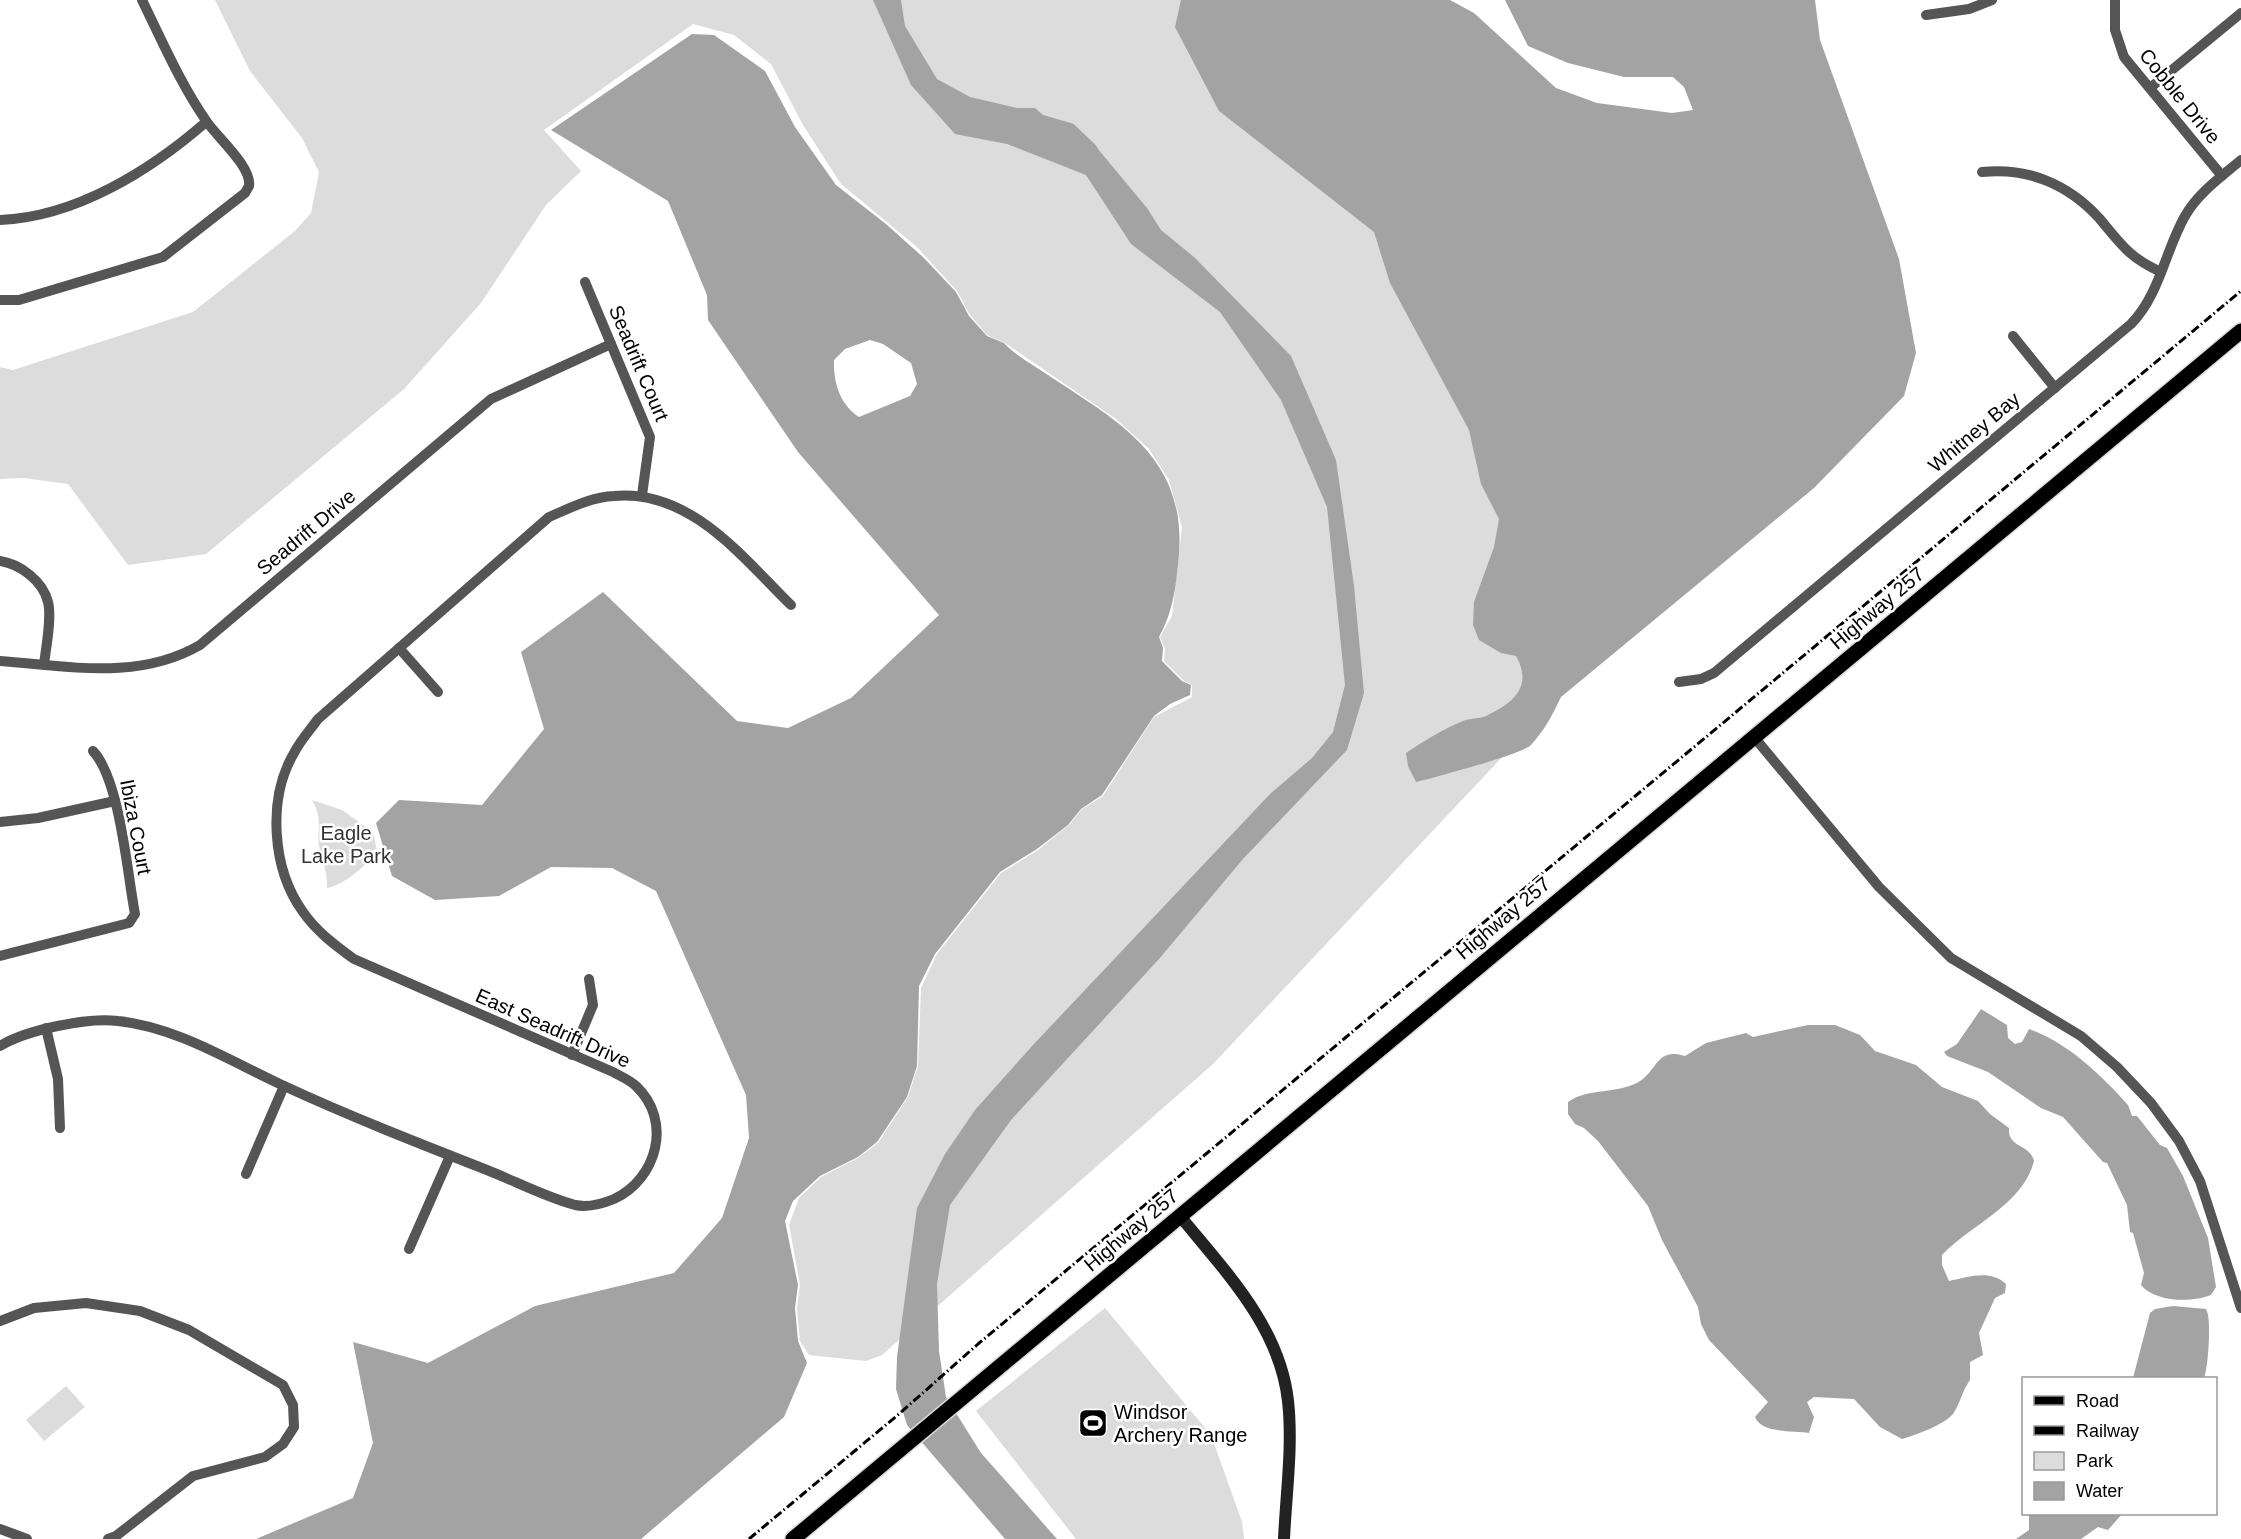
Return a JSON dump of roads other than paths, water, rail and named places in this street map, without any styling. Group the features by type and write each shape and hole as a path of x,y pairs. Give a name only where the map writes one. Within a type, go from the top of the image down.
{"main road":[{"name":"Highway 257","path":"793,1539 2241,331"}],"street":[{"path":"0,300 19,300 163,257 245,193 250,179 246,170 206,122 142,0"},
{"path":"1926,15 1970,9 1992,0"},
{"name":"Cobble Drive","path":"2115,0 2115,30 2120,49 2222,176"},
{"path":"2150,88 2241,13"},
{"path":"0,220 16,219 67,206 106,190 147,168 181,144 206,122"},
{"name":"Whitney Bay","path":"1679,682 1701,679 1714,673 2137,318 2151,297 2188,211 2241,160"},
{"path":"1982,172 2015,171 2055,184 2088,207 2133,258 2161,272"},
{"name":"Seadrift Court","path":"585,282 650,436 642,495"},
{"path":"2013,336 2055,387"},
{"name":"Seadrift Drive","path":"0,661 122,669 154,665 180,657 200,645 491,399 611,344"},
{"path":"642,495 680,508 713,530 791,604"},
{"name":"East Seadrift Drive","path":"0,1046 12,1039 46,1028 117,1021 137,1025 167,1033 284,1086 450,1156 577,1205 600,1205 627,1193 644,1176 655,1156 656,1131 651,1106 636,1086 613,1072 354,959 323,936 302,911 286,881 278,844 277,814 281,786 293,754 318,719 399,648 549,517 585,502 613,496 642,495"},
{"path":"0,561 15,564 39,585 49,603 44,664"},
{"path":"399,648 438,692"},
{"path":"1754,737 1879,887 1926,934 1967,969 2081,1036 2117,1067 2151,1103 2179,1141 2200,1181 2241,1308"},
{"name":"Ibiza Court","path":"0,956 129,923 135,914 115,801 103,761 93,751"},
{"path":"0,822 38,818 115,801"},
{"path":"573,1054 593,1005 589,979"},
{"path":"46,1028 58,1079 60,1128"},
{"path":"246,1174 284,1086"},
{"path":"409,1249 450,1156"},
{"path":"1180,1216 1245,1297 1269,1338 1282,1371 1288,1401 1289,1426 1284,1539"},
{"path":"0,1321 34,1308 86,1303 140,1311 189,1330 283,1385 293,1405 294,1427 283,1444 266,1457 193,1476 108,1539"},
{"path":"0,1529 27,1539"}],"water":[{"path":"873,0 901,0 905,26 937,79 970,97 1017,108 1035,108 1060,130 1093,143 1147,208 1161,230 1194,257 1291,356 1336,460 1354,586 1364,693 1347,750 1243,859 1159,959 1011,1120 950,1205 937,1284 939,1351 946,1397 981,1453 1057,1539 1005,1539 907,1425 896,1389 897,1357 917,1208 945,1154 975,1110 1033,1045 1270,794 1312,758 1333,732 1345,685 1327,507 1281,400 1220,312 1131,244 1086,175 1007,144 955,134 911,85"},
{"path":"1181,0 1450,0 1474,13 1556,88 1597,103 1672,113 1693,110 1684,87 1673,77 1624,77 1568,63 1528,46 1505,0 1815,0 1820,40 1899,259 1916,353 1904,396 1814,488 1561,697 1548,722 1531,745 1495,760 1416,782 1408,766 1406,753 1456,724 1496,711 1512,699 1521,685 1521,667 1516,656 1501,653 1479,640 1473,625 1474,602 1494,547 1499,519 1481,484 1469,430 1390,283 1374,232 1219,111 1175,27"},
{"path":"692,34 714,35 765,71 795,127 836,185 886,224 924,258 956,292 969,316 987,336 1004,343 1099,409 1143,446 1159,467 1171,492 1178,520 1179,554 1171,607 1159,637 1163,648 1162,661 1182,681 1191,685 1190,695 1170,704 1154,716 1102,795 1081,809 1068,825 1037,849 1000,872 935,954 919,986 917,1066 907,1097 877,1142 858,1157 820,1176 793,1201 785,1221 798,1285 795,1308 798,1341 807,1363 784,1417 641,1539 256,1539 353,1498 373,1443 353,1342 428,1363 535,1306 674,1273 722,1218 749,1138 746,1095 656,891 612,868 551,867 499,896 435,900 392,876 376,823 399,800 482,805 544,729 521,652 603,592 737,721 788,728 851,698 939,615 798,452 708,320 707,295 668,201 551,130","holes":["870,340 883,344 911,363 917,384 910,396 859,417 842,399 836,385 834,360 845,349"]},
{"path":"1981,1009 2007,1025 2008,1038 2015,1044 2022,1042 2029,1029 2070,1051 2107,1082 2128,1105 2132,1116 2137,1116 2160,1145 2167,1148 2183,1176 2208,1238 2216,1287 2211,1295 2184,1300 2164,1298 2147,1291 2141,1285 2144,1273 2133,1233 2130,1232 2127,1205 2107,1163 2103,1162 2063,1117 2041,1108 1988,1072 1947,1056 1944,1052 1957,1044"},
{"path":"1808,1025 1835,1025 1860,1035 1875,1051 1916,1065 1942,1087 1978,1101 1990,1114 2009,1128 2009,1134 2015,1143 2028,1151 2034,1161 2019,1190 1942,1255 1942,1265 1949,1281 1986,1275 2000,1279 2006,1284 2005,1293 1995,1298 1979,1333 1983,1355 1970,1362 1970,1380 1953,1414 1936,1426 1902,1439 1880,1427 1854,1399 1814,1397 1807,1402 1814,1417 1809,1433 1771,1429 1759,1422 1755,1417 1768,1402 1709,1340 1701,1324 1698,1307 1662,1240 1648,1206 1598,1141 1584,1128 1575,1124 1568,1114 1568,1102 1576,1097 1622,1088 1640,1081 1663,1057 1669,1054 1685,1056 1706,1043 1746,1033 1753,1037"},
{"path":"2173,1306 2206,1309 2209,1322 2209,1343 2204,1377 2133,1377 2150,1313 2155,1309"},
{"path":"2029,1515 2121,1515 2108,1530 2098,1527 2081,1539 2016,1539 2029,1530"}],"waterway":[{"path":"1038,123 1069,132 1089,151"}],"railway":[{"path":"749,1539 899,1414 978,1344 2241,291"}],"place":[{"name":"Windsor Archery Range","path":"1093,1423"}],"park label":[{"name":"Eagle Lake Park","path":"346,844"}]}
